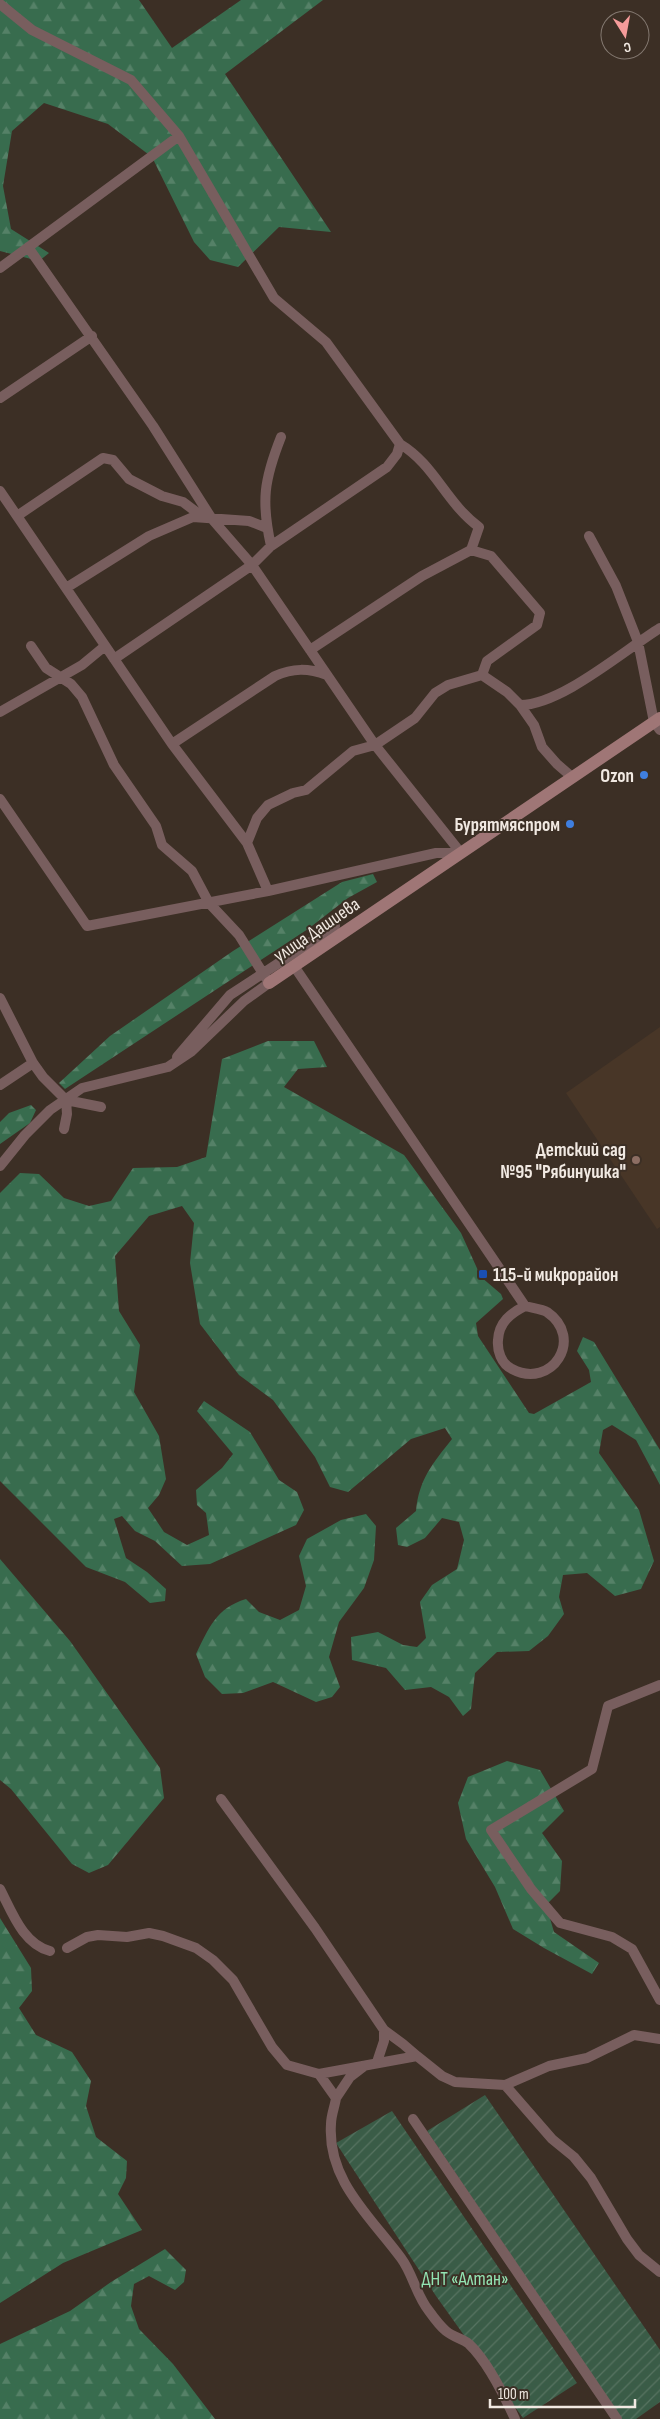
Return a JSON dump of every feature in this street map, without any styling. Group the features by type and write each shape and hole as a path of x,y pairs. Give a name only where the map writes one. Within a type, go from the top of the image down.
{"street":[{"path":"0,4 32,30 131,80 179,136 274,298 326,342 400,444 414,452 456,507 479,527 471,550 422,576 310,650"},
{"path":"0,268 179,136"},
{"path":"28,247 92,336 153,426 208,518 252,565 375,745 461,853"},
{"path":"0,398 92,336"},
{"path":"271,546 267,528 264,492 269,466 281,437"},
{"path":"114,659 252,565 271,546 386,467 397,454 400,444"},
{"path":"17,516 103,458 113,460 128,479 162,496 183,502 208,518"},
{"path":"0,491 172,744 247,843 268,891"},
{"path":"66,588 149,536 194,517 249,521 267,528"},
{"path":"589,536 616,586 638,642 658,723"},
{"path":"471,550 491,556 540,612 537,625 486,661 482,675"},
{"path":"520,705 531,705 559,696 660,628"},
{"path":"31,646 46,668 60,675 82,697 114,765 156,826 162,845 192,871 209,903 239,935 266,978 335,926"},
{"path":"0,712 60,675 82,664 105,646"},
{"path":"172,744 275,676 289,670 312,669 327,675"},
{"path":"482,675 507,692 520,705 534,725 542,747 572,777"},
{"path":"247,843 257,818 268,805 293,793 306,790 353,751 375,745 415,718 435,693 448,685 482,675"},
{"name":"улица Дашиева","path":"0,1166 25,1135 50,1110 82,1088 168,1067 192,1051 266,978 294,966 572,777 658,723"},
{"path":"0,799 87,926 268,891 414,857 436,853 461,853"},
{"path":"294,966 525,1306 546,1312 560,1325 565,1344 558,1362 542,1372 524,1375 507,1366 497,1350 498,1330 510,1315 525,1306"},
{"path":"0,998 33,1063 43,1077 66,1100 101,1107"},
{"path":"0,1085 33,1063"},
{"path":"64,1129 67,1114 66,1100"},
{"path":"660,1685 608,1706 592,1770 491,1830 531,1889 560,1923 612,1937 632,1949 660,2000"},
{"path":"221,1799 315,1928 384,2030 442,2076 455,2082 505,2084 549,2066 587,2058 634,2035 660,2039"},
{"path":"0,1889 32,1943 50,1951"},
{"path":"67,1948 87,1937 98,1935 127,1937 149,1933 164,1936 196,1948 214,1960 233,1980 272,2047 287,2065 319,2074 416,2056"},
{"path":"384,2030 384,2041 371,2063 350,2077 336,2098 331,2124 334,2163 369,2220 400,2257 412,2275 419,2295 428,2310 447,2332 469,2344 498,2386 515,2419"},
{"path":"319,2074 336,2098"},
{"path":"505,2084 552,2139 574,2157 591,2178 627,2240 639,2255 660,2272"},
{"path":"413,2119 616,2419"}],"shaded area":[{"name":"Детский сад №95 \"Рябинушка\"","path":"660,1027 660,1227 657,1229 566,1093"}],"green space":[{"path":"0,0 139,0 172,48 241,0 323,0 225,74 331,232 279,227 238,267 210,260 194,242 152,157 108,124 44,103 12,131 3,186 11,229 49,253 39,261 0,251"},
{"path":"373,874 377,882 348,898 308,929 65,1089 59,1083 110,1036 233,951 342,882"},
{"path":"268,1041 314,1041 327,1067 298,1069 284,1087 404,1155 461,1233 481,1277 501,1294 503,1299 476,1323 478,1336 529,1413 534,1414 591,1382 589,1370 577,1351 583,1337 594,1342 660,1450 660,1485 636,1440 612,1425 603,1430 599,1453 639,1510 654,1561 641,1589 615,1596 587,1573 563,1575 559,1597 564,1614 548,1636 529,1651 497,1652 475,1673 471,1709 463,1716 449,1697 431,1687 405,1690 386,1668 352,1660 351,1637 378,1632 403,1645 417,1647 426,1638 420,1602 432,1585 457,1569 464,1540 459,1522 442,1518 425,1538 407,1547 398,1545 396,1528 416,1511 420,1490 428,1472 452,1439 445,1428 411,1439 348,1492 330,1487 315,1457 273,1400 239,1375 200,1324 190,1263 194,1223 182,1206 149,1216 115,1256 119,1311 140,1345 134,1392 159,1436 166,1479 159,1495 148,1508 164,1532 187,1545 209,1535 206,1513 197,1505 196,1490 222,1468 233,1454 197,1411 204,1401 250,1432 279,1480 297,1492 304,1510 296,1525 210,1564 182,1566 155,1541 135,1531 122,1516 114,1519 126,1558 147,1572 166,1589 165,1601 150,1603 125,1582 86,1567 0,1481 0,1193 20,1173 39,1174 64,1198 89,1206 111,1201 133,1168 177,1167 206,1157 222,1059"},
{"path":"31,1105 36,1110 30,1123 0,1144 0,1122 9,1113"},
{"path":"366,1514 376,1526 374,1560 364,1588 339,1622 329,1657 340,1687 332,1697 316,1702 273,1682 243,1693 222,1694 205,1677 196,1654 215,1620 227,1608 246,1599 259,1612 280,1620 299,1610 306,1586 299,1556 307,1539 341,1520"},
{"path":"0,1559 70,1641 160,1768 164,1798 108,1865 89,1873 72,1864 11,1789 0,1780"},
{"path":"507,1761 540,1770 564,1811 542,1833 562,1861 560,1891 546,1905 554,1932 599,1963 592,1974 513,1929 495,1887 466,1839 458,1803 468,1777"},
{"path":"0,1918 31,1968 32,1991 19,2008 36,2035 72,2052 91,2081 86,2106 96,2137 127,2161 126,2178 118,2194 142,2230 63,2263 0,2303"},
{"name":"ДНТ «Алтан»","path":"485,2095 660,2350 660,2402 636,2419 622,2419 427,2131"},
{"name":"ДНТ «Алтан»","path":"392,2111 577,2383 523,2418 436,2296 336,2143"},
{"path":"165,2249 186,2270 184,2282 175,2290 149,2276 134,2284 131,2306 139,2329 173,2364 215,2419 0,2419 0,2344 70,2311 111,2282"}],"place":[{"name":"Ozon","path":"644,775"},
{"name":"Бурятмяспром","path":"570,824"},
{"name":"Детский сад №95 \"Рябинушка\"","path":"636,1160"},
{"name":"115-й микрорайон","path":"483,1274"}]}
